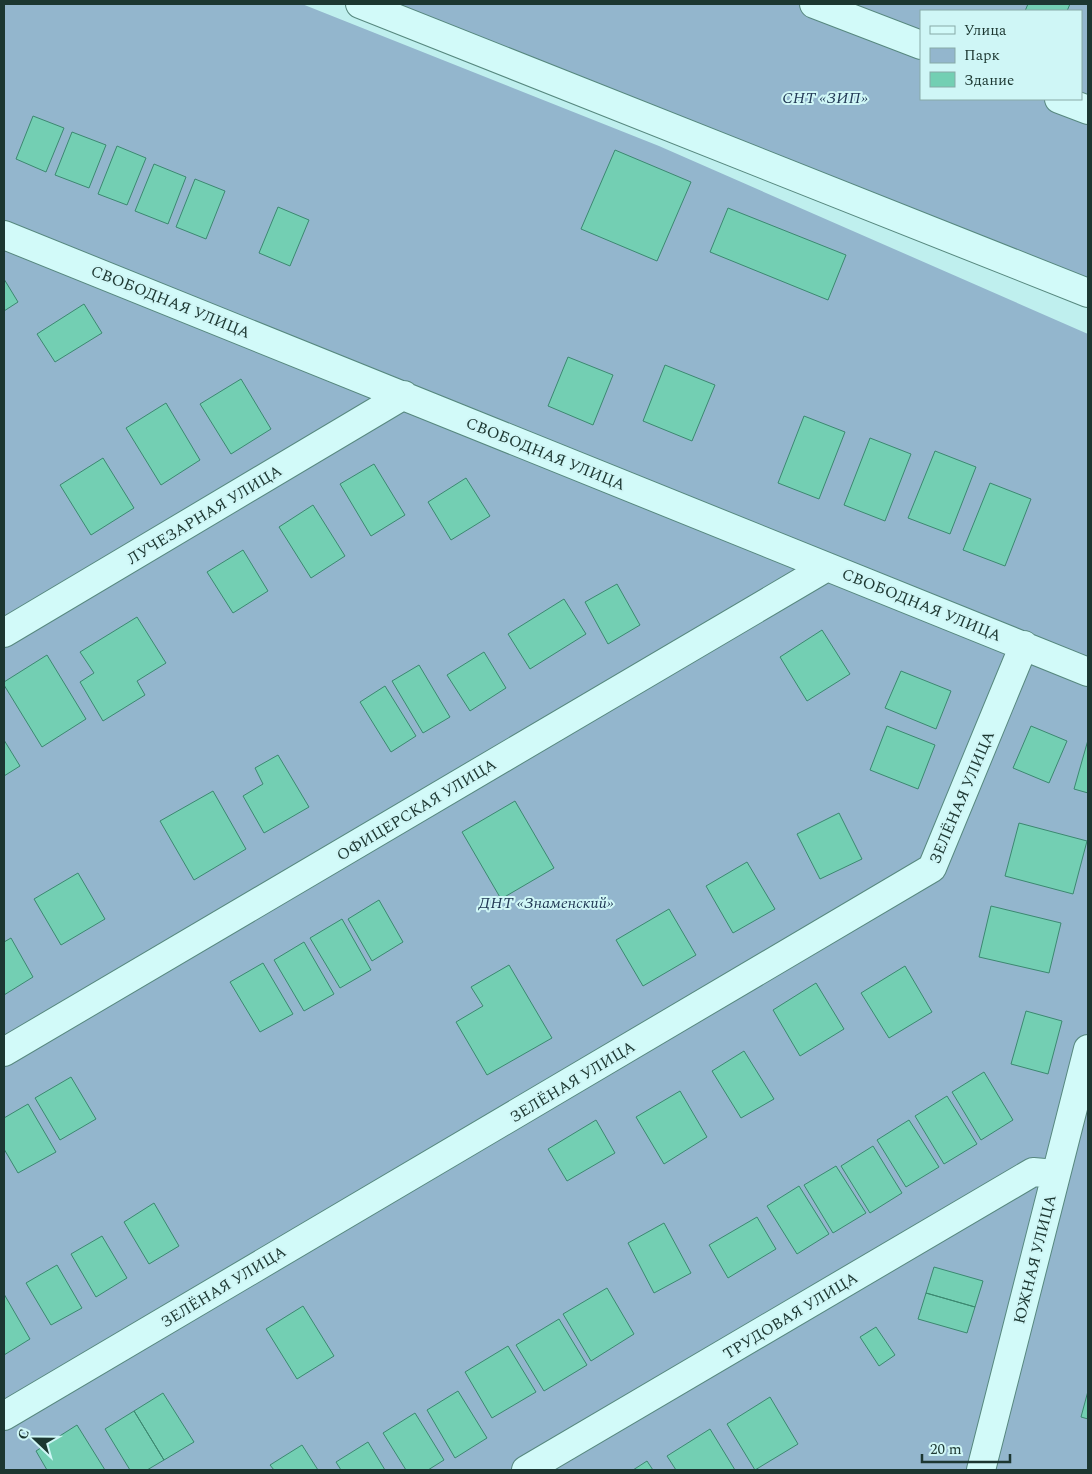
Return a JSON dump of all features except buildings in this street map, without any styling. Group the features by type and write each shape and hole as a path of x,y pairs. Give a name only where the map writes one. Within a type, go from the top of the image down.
{"street":[{"path":"360,4 1088,293"},
{"path":"814,4 920,45"},
{"path":"1061,100 1088,110"},
{"name":"СВОБОДНАЯ УЛИЦА","path":"4,235 1088,672"},
{"name":"ЛУЧЕЗАРНАЯ УЛИЦА","path":"4,633 404,395"},
{"name":"ОФИЦЕРСКАЯ УЛИЦА","path":"4,1052 828,567"},
{"name":"ЗЕЛЁНАЯ УЛИЦА","path":"4,1416 932,868 1024,645"},
{"name":"ЮЖНАЯ УЛИЦА","path":"981,1470 1088,1048"},
{"name":"ТРУДОВАЯ УЛИЦА","path":"526,1470 1033,1172 1056,1174"}],"green space":[{"name":"ДНТ «Знаменский»","path":"4,4 302,4 659,146 1088,334 1088,1470 4,1470"},
{"name":"СНТ «ЗИП»","path":"346,4 1088,4 1088,305"}]}
